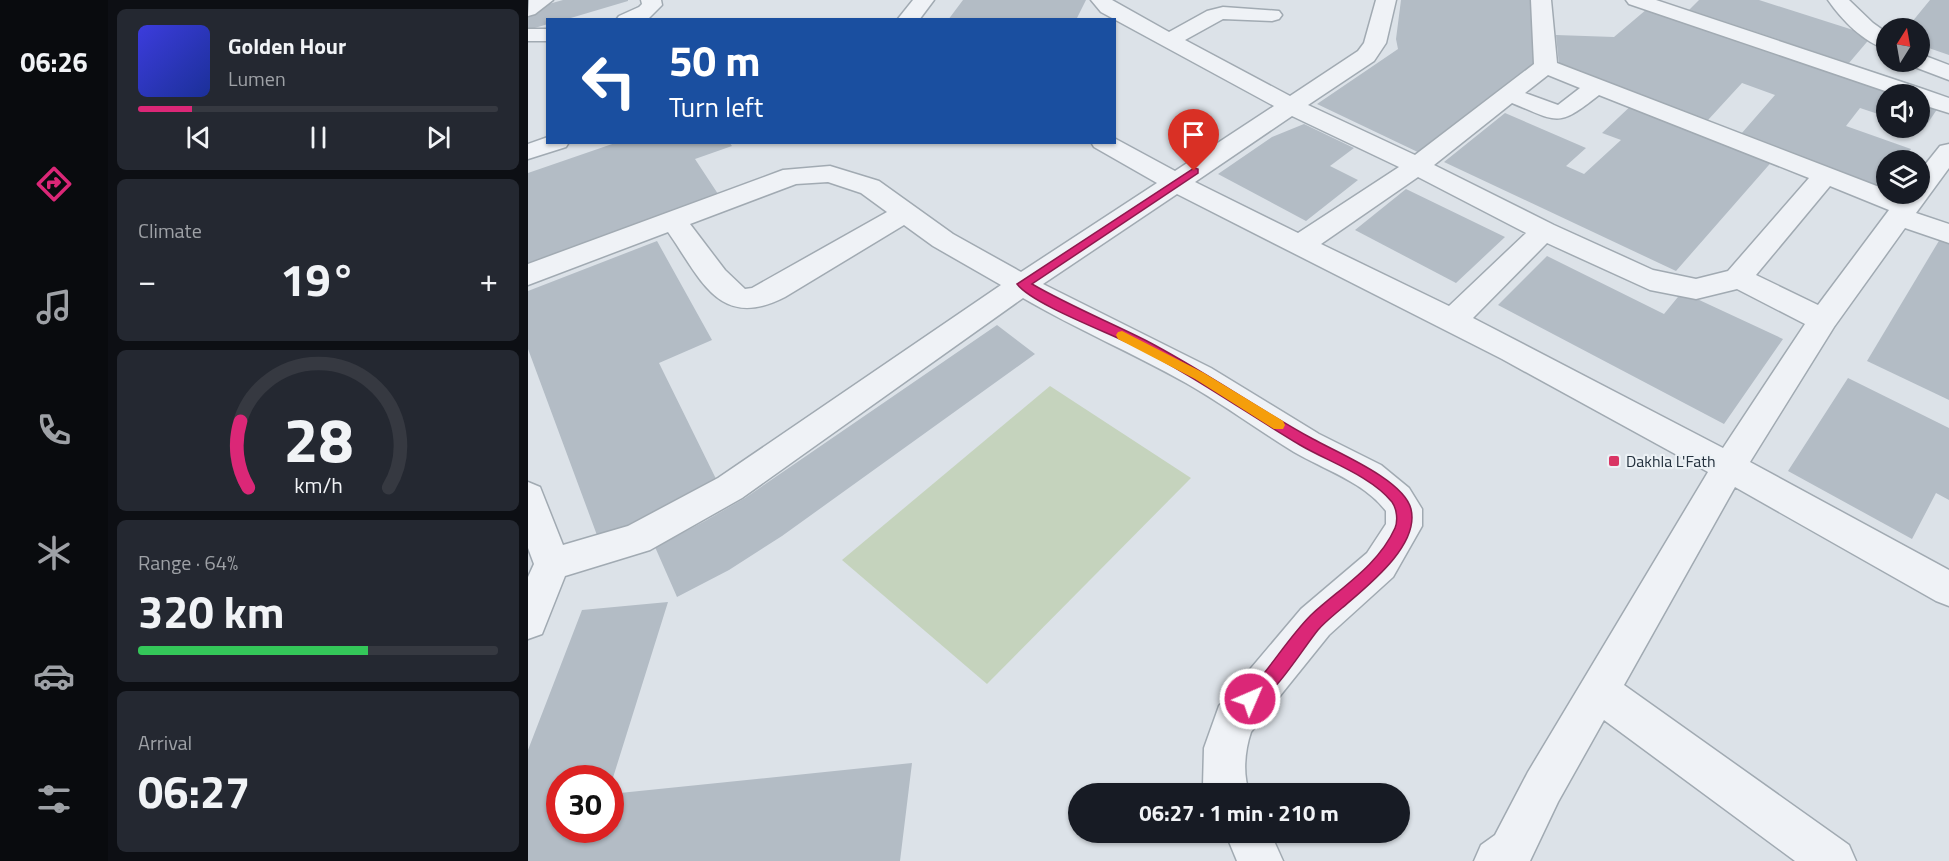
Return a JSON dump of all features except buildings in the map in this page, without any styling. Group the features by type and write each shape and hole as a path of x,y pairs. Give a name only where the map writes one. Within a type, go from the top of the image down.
{"street":[{"path":"528,10 543,0"},
{"path":"632,18 649,10 652,5 651,0"},
{"path":"909,18 924,0"},
{"path":"552,564 637,539 730,488 1023,284 1371,51 1376,43 1386,0"},
{"path":"1300,245 1418,166 1545,66 1541,0"},
{"path":"1636,0 1884,84"},
{"path":"1838,0 1865,28 1876,35"},
{"path":"1110,7 1291,106 1418,166 1544,231 1660,283 1696,289 1720,285 1738,278 1824,177"},
{"path":"1170,40 1214,15 1223,13 1272,15"},
{"path":"528,35 546,35"},
{"path":"1930,65 1949,73"},
{"path":"1545,66 1824,177 1876,192"},
{"path":"1508,94 1558,113 1566,110 1597,86"},
{"path":"1930,99 1949,106"},
{"path":"528,152 551,144"},
{"path":"1107,144 1175,184 1452,320 1949,589"},
{"path":"1930,175 1949,150"},
{"path":"528,275 675,222 792,176 820,173 839,175 870,187 943,240 1061,307 1139,343 1190,370 1307,443 1369,475 1397,498 1404,509 1404,526 1380,565 1315,622 1268,681 1250,699 1234,722 1225,748 1225,783"},
{"path":"1497,861 1510,851 1543,787 1728,468 1822,320 1908,204"},
{"path":"1914,204 1949,234"},
{"path":"675,222 725,289 739,298 748,299 785,284 905,213"},
{"path":"1452,320 1544,231"},
{"path":"1738,278 1822,320"},
{"path":"528,497 552,564 528,621"},
{"path":"1598,691 1833,861"},
{"path":"1252,843 1260,861"}],"green space":[{"path":"1050,386 1191,478 987,684 842,560"}],"slow traffic":[{"path":"1122,335 1200,376 1279,425"}],"place":[{"name":"Dakhla L'Fath","path":"1614,461"}],"route":[{"path":"1194,171 1023,284 1061,307 1139,343 1200,376 1307,443 1369,475 1397,498 1404,509 1404,526 1399,538 1380,565 1315,622 1268,681 1250,699"}]}
